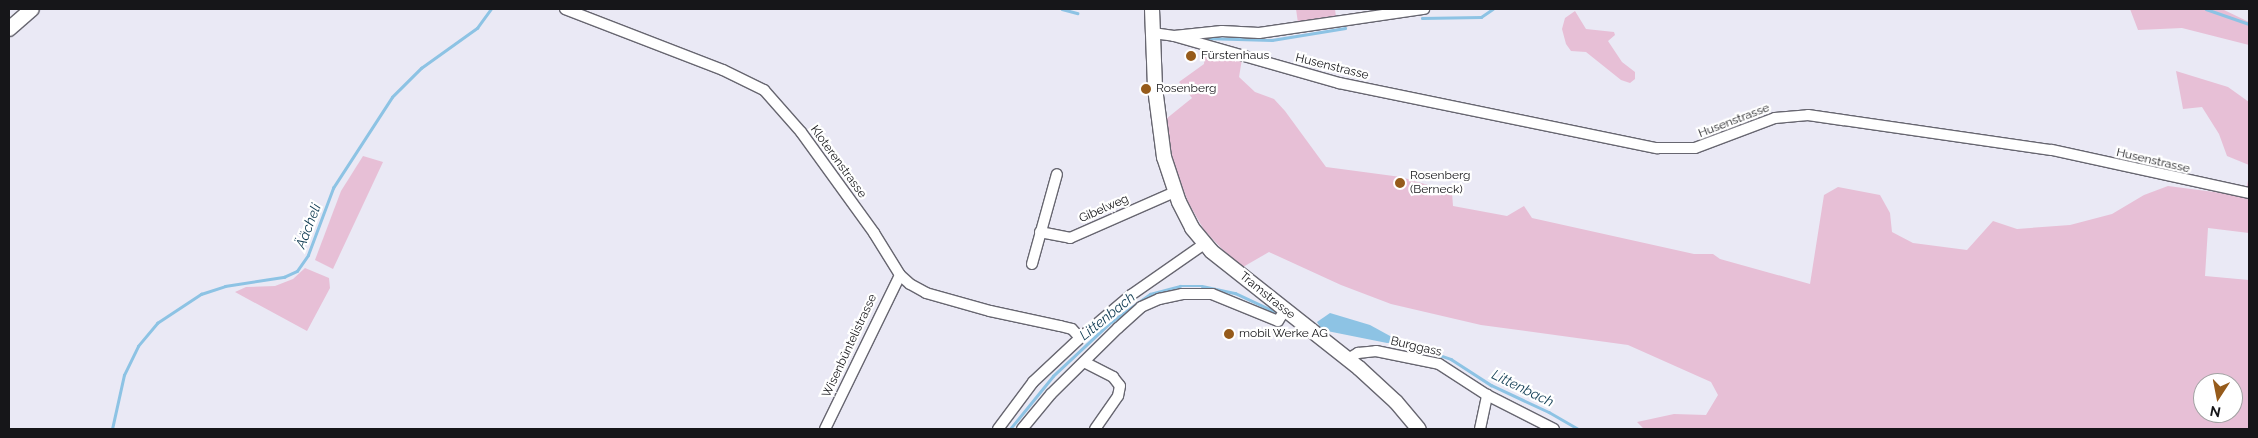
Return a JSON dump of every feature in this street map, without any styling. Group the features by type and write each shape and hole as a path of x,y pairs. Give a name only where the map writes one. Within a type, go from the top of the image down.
{"main road":[{"path":"9,30 32,9"},
{"name":"Tramstrasse","path":"1152,9 1159,120 1164,157 1175,192 1192,228 1204,244 1348,359 1389,396 1419,429"}],"street":[{"name":"Kloterenstrasse","path":"565,9 723,70 764,90 806,140 874,232 900,275 926,293 1014,317 1060,326 1079,336"},
{"path":"1153,33 1174,36 1222,30 1259,33 1303,29 1424,9"},
{"name":"Husenstrasse","path":"1174,36 1339,83 1666,149 1695,148 1775,118 1808,115 2052,150 2249,193"},
{"path":"1032,264 1057,174"},
{"name":"Gibelweg","path":"1040,232 1070,238 1175,192"},
{"path":"998,429 1033,382 1079,336 1131,295 1204,244"},
{"name":"Wisenbüntelistrasse","path":"825,429 900,275"},
{"path":"1022,429 1042,404 1141,307 1160,299 1182,294 1212,294 1278,321 1285,310"},
{"name":"Burggass","path":"1348,359 1358,353 1376,351 1421,359 1449,369 1487,395 1554,429"},
{"path":"1084,362 1113,377 1120,386 1118,396 1095,429"},
{"path":"1480,429 1487,395"}],"shaded area":[{"path":"1296,9 1335,9 1336,17 1298,23"},
{"path":"2130,9 2222,9 2249,22 2249,45 2182,28 2138,30"},
{"path":"1575,11 1586,29 1614,32 1615,35 1608,41 1622,62 1635,72 1635,79 1630,83 1621,80 1586,52 1571,51 1566,44 1562,29 1565,18"},
{"path":"1205,50 1242,59 1239,77 1255,92 1274,99 1326,167 1401,177 1452,192 1453,206 1507,216 1524,206 1532,218 1694,254 1713,254 1720,259 1810,284 1824,195 1838,187 1880,195 1890,213 1892,232 1913,243 1967,250 1993,221 2017,229 2070,225 2112,214 2144,195 2168,186 2245,196 2249,175 2249,233 2208,228 2205,276 2249,280 2249,429 1644,429 1637,422 1674,414 1706,415 1718,395 1711,382 1628,345 1481,325 1391,304 1341,285 1269,252 1243,267 1204,230 1188,202 1173,161 1166,119 1192,98 1179,82 1204,64"},
{"path":"2176,71 2228,87 2249,102 2249,165 2227,156 2219,134 2202,107 2183,109"},
{"path":"363,156 383,162 333,269 315,260 341,191"},
{"path":"305,268 329,278 330,288 307,331 235,292 246,287 275,286 293,279"}],"water":[{"path":"1330,313 1370,325 1401,342 1387,343 1322,330 1317,322"}],"waterway":[{"name":"Äächeli","path":"112,429 124,375 138,346 157,323 201,294 225,286 284,277 297,271 308,255 333,188 392,97 421,68 477,28 491,9"},
{"path":"1062,9 1077,13"},
{"path":"1422,18 1481,17 1493,9"},
{"path":"2206,9 2249,24"},
{"path":"1203,38 1272,40 1345,28"},
{"name":"Littenbach","path":"1010,429 1053,376 1111,322 1150,294 1180,286 1202,286 1235,293 1276,312"},
{"name":"Littenbach","path":"1398,341 1451,359 1491,385 1549,412 1578,429"}],"place":[{"name":"Fürstenhaus","path":"1191,56"},
{"name":"Rosenberg","path":"1146,89"},
{"name":"Rosenberg (Berneck)","path":"1400,183"},
{"name":"mobil Werke AG","path":"1229,334"}]}
